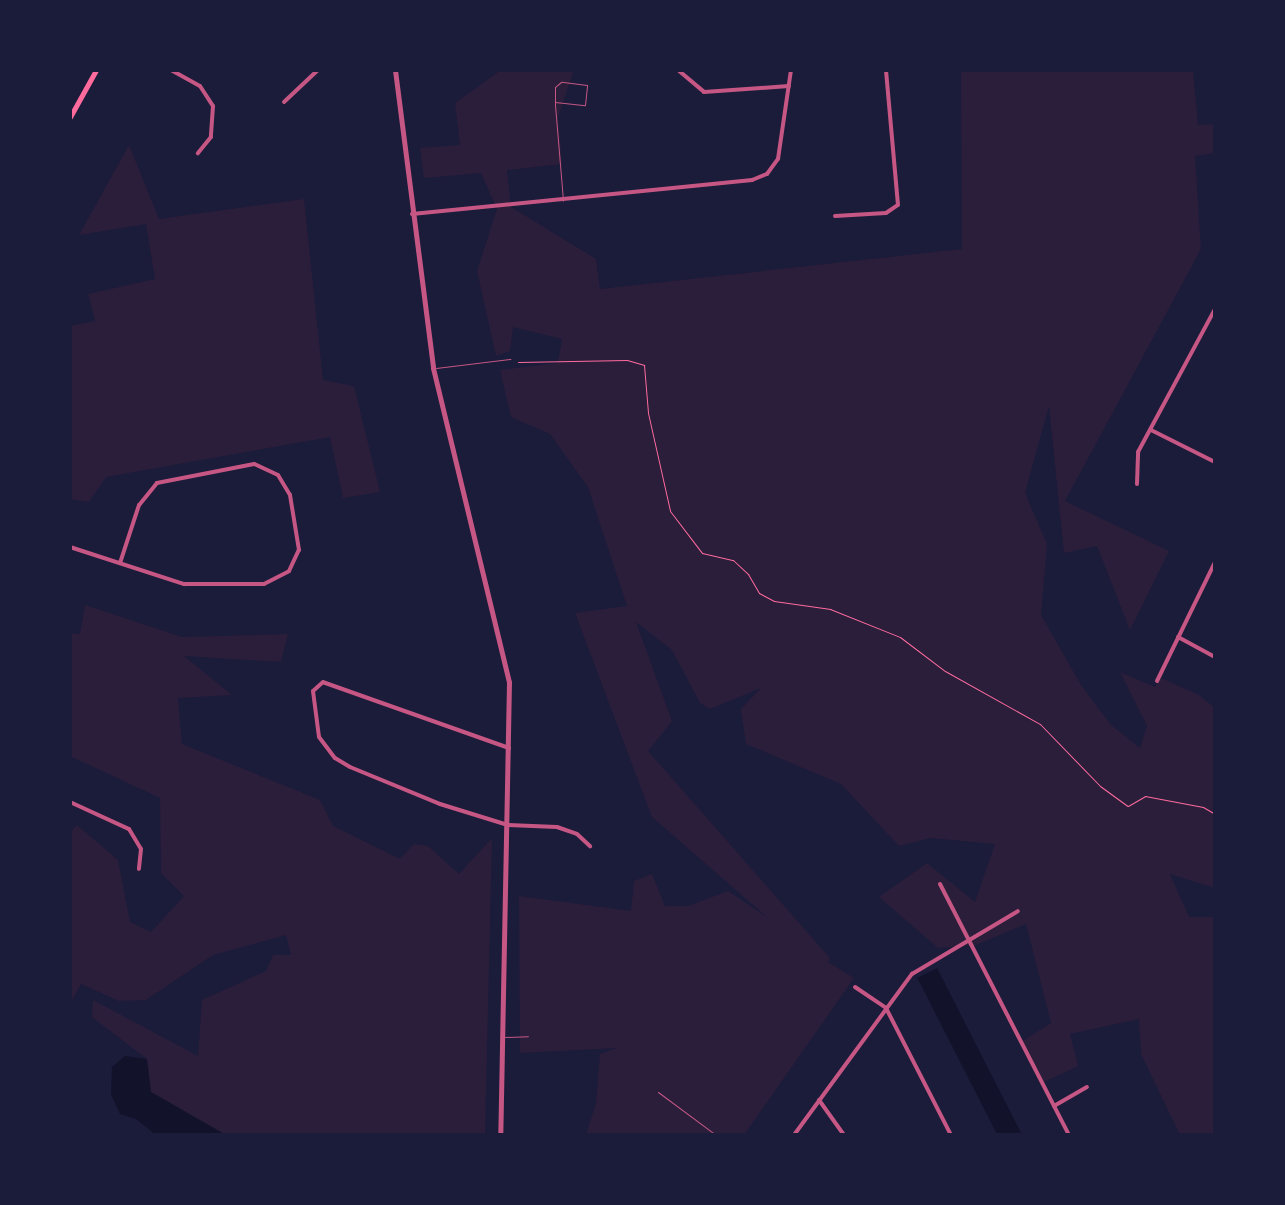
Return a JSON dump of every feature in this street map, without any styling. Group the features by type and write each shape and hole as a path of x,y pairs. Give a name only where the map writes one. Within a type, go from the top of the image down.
{"main road":[{"path":"70,116 96,70"}],"street":[{"path":"171,70 200,86 213,106 211,137 198,153"},
{"path":"284,102 318,70"},
{"path":"395,70 433,368 509,682 500,1135"},
{"path":"678,70 704,92 789,86"},
{"path":"412,214 690,189 767,174 778,159 791,70"},
{"path":"835,216 886,213 898,205 886,70"},
{"path":"1137,484 1135,463 1215,310"},
{"path":"1150,430 1215,462"},
{"path":"70,547 184,584 272,582 289,571 299,550 290,495 278,474 254,464 158,483 139,505 120,563"},
{"path":"1157,681 1215,562"},
{"path":"1178,638 1215,657"},
{"path":"509,748 323,682 313,691 314,725 334,758 397,788 508,826 557,827 577,834 590,846"},
{"path":"70,802 129,829 141,849 139,869"},
{"path":"940,884 1069,1135"},
{"path":"794,1135 912,974 1018,911"},
{"path":"855,988 886,1008 951,1135"},
{"path":"1054,1106 1087,1087"},
{"path":"818,1100 844,1135"}],"lane":[{"path":"554,102 585,105 587,85 561,82 555,88 554,102 562,201"},
{"path":"433,368 510,359"},
{"path":"502,1037 528,1036"},
{"path":"658,1092 716,1135"}],"path":[{"path":"510,359 558,363 627,360 644,365 648,413 670,511 702,553 733,560 759,593 774,601 830,609 900,637 945,670 1040,724 1100,786 1128,806 1145,796 1204,807 1215,814"}],"shaded area":[{"path":"501,70 574,70 558,117 562,164 507,170 511,207 596,259 600,289 962,249 961,70 1193,70 1198,125 1215,124 1215,153 1195,156 1201,249 1065,501 1169,551 1130,630 1097,546 1064,553 1049,406 1025,493 1047,544 1041,615 1081,685 1111,725 1140,748 1147,726 1120,672 1155,687 1161,678 1199,695 1215,708 1215,888 1170,874 1189,917 1215,917 1215,1135 1180,1135 1141,1054 1139,1019 1070,1034 1078,1066 1042,1083 1021,1042 1051,1023 1026,924 976,945 938,948 879,897 927,863 975,902 995,844 931,838 899,846 841,784 746,744 741,709 761,688 710,709 700,703 672,650 636,622 672,721 648,751 830,958 828,962 854,978 744,1135 586,1135 596,1103 600,1054 617,1048 520,1053 519,896 631,911 634,881 652,874 665,906 688,906 728,891 767,917 652,817 575,613 627,606 588,487 550,434 511,417 500,370 558,363 562,339 513,327 510,351 496,356 477,271 497,209 481,173 424,178 420,148 460,145 455,103"},
{"path":"129,145 159,219 304,199 323,380 354,386 380,492 343,498 330,437 106,477 89,502 70,499 70,326 95,321 88,294 155,279 146,224 79,235"},
{"path":"85,605 182,637 288,634 281,662 184,656 232,695 178,698 182,744 320,800 333,826 400,859 414,844 428,846 459,874 492,838 485,1135 226,1135 151,1092 147,1059 92,1017 93,1000 198,1056 202,1000 266,971 273,955 291,955 286,935 213,955 146,1000 119,1001 81,984 70,1004 70,832 77,825 118,860 130,922 151,932 184,896 161,873 160,798 70,756 70,633 80,634"},
{"path":"937,968 1022,1135 997,1135 917,978"},
{"path":"125,1056 147,1059 151,1092 226,1135 156,1135 136,1119 120,1114 111,1094 112,1067"}]}
